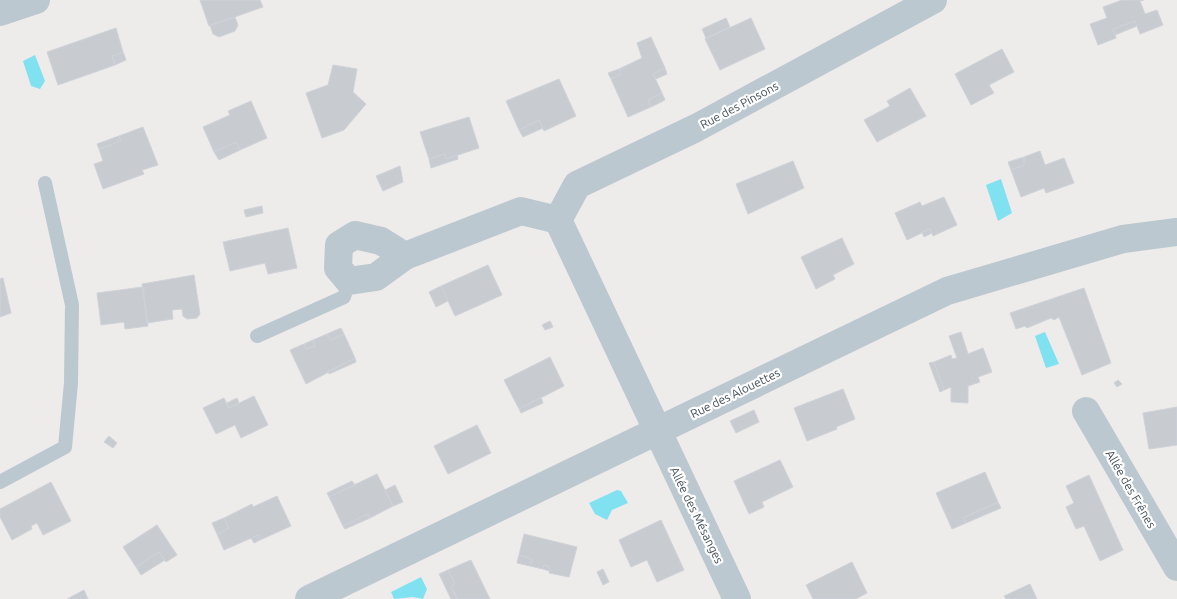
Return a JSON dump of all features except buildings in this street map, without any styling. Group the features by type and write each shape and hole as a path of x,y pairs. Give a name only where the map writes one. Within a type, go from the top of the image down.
{"street":[{"path":"0,12 36,0"},
{"name":"Rue des Pinsons","path":"558,220 577,185 696,128 933,0"},
{"path":"405,256 381,241 355,235 339,245 338,268 349,281 376,277 405,256 521,211 558,220 656,430"},
{"name":"Rue des Alouettes","path":"313,598 656,430 947,291 1123,239 1177,232"},
{"name":"Allée des Frênes","path":"1086,411 1177,567"},
{"name":"Allée des Mésanges","path":"656,430 737,599"}],"lane":[{"path":"0,482 65,447 71,383 72,305 45,183"},
{"path":"257,336 344,297 349,281"}],"water":[{"path":"35,55 45,81 40,89 31,86 23,61"},
{"path":"1001,179 1012,213 998,221 986,185"},
{"path":"1045,332 1059,364 1046,368 1035,336"},
{"path":"617,490 621,491 628,503 612,510 607,520 595,514 589,503"},
{"path":"421,577 427,589 423,599 413,597 394,599 391,592"}]}
